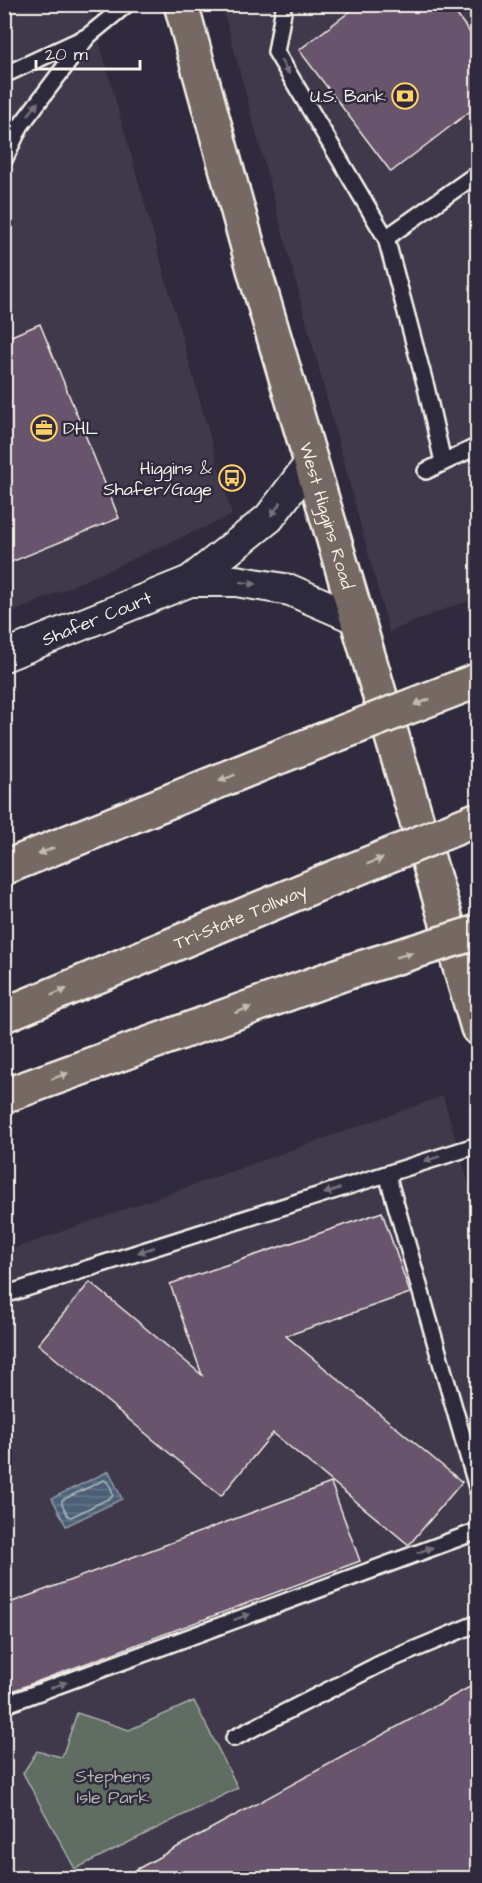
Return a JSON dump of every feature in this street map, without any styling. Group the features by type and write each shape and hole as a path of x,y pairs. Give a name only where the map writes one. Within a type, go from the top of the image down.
{"main road":[{"name":"West Higgins Road","path":"181,4 254,269 477,1028"},
{"path":"4,868 281,756 477,681"},
{"name":"Tri-State Tollway","path":"4,1015 477,819"},
{"path":"4,1096 348,972 477,933"}],"street":[{"name":"Shafer Court","path":"4,656 190,581 269,518 311,462"},
{"name":"Shafer Court","path":"190,581 236,581 290,590 357,619"}],"lane":[{"path":"4,160 21,125 88,36 127,4"},
{"path":"283,12 276,52 386,238 426,387 443,462"},
{"path":"4,75 88,36"},
{"path":"386,238 477,173"},
{"path":"426,471 477,446"},
{"path":"4,1295 477,1145"},
{"path":"387,1174 477,1491"},
{"path":"4,1705 477,1531"},
{"path":"234,1738 382,1663 477,1623"}],"shaded area":[{"path":"5,5 89,5 232,515 5,616"},
{"path":"222,5 477,5 477,599 453,606 389,632"},
{"path":"443,1096 478,1214 477,1878 5,1878 4,1252"}],"green space":[{"name":"Stephens Isle Park","path":"194,1701 238,1788 75,1869 23,1773 37,1751 62,1757 77,1713 129,1730"}],"water":[{"path":"109,1471 122,1499 66,1526 52,1498"}],"building":[{"name":"U.S. Bank","path":"360,4 449,4 477,42 477,106 391,172 299,50"},
{"name":"DHL","path":"40,324 119,518 4,565 4,339"},
{"path":"382,1212 410,1293 286,1336 462,1482 409,1545 273,1433 221,1496 38,1344 90,1282 202,1375 170,1284"},
{"path":"331,1483 360,1561 4,1694 4,1605"},
{"path":"477,1683 477,1878 121,1878"}],"place":[{"name":"U.S. Bank","path":"405,96"},
{"name":"DHL","path":"44,428"},
{"name":"Higgins & Shafer/Gage","path":"232,478"}]}
